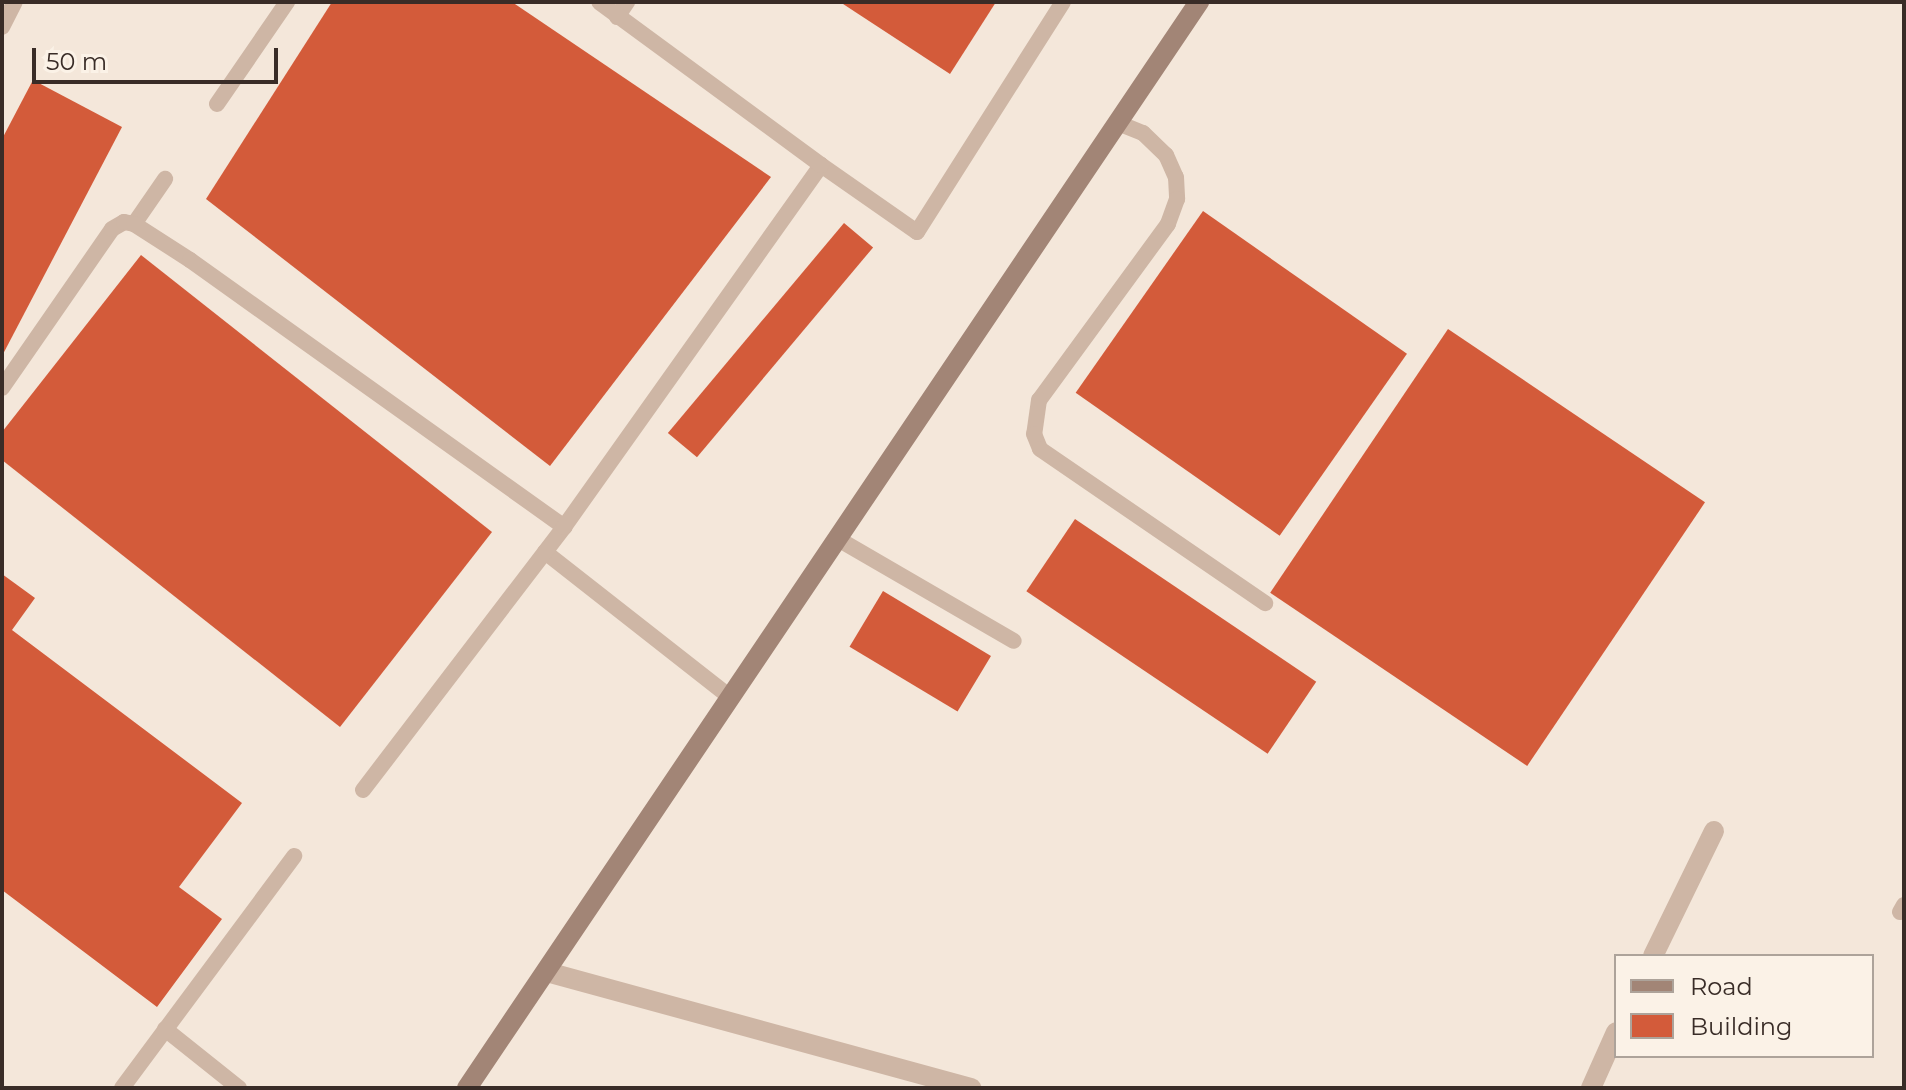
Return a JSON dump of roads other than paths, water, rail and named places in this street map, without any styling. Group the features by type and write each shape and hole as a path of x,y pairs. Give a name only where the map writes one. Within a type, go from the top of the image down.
{"street":[{"path":"467,1088 1199,2"},
{"path":"1654,954 1714,831"},
{"path":"547,972 971,1088"},
{"path":"1591,1088 1614,1036"}],"lane":[{"path":"2,27 15,2"},
{"path":"217,104 287,2"},
{"path":"599,2 917,232 1063,2"},
{"path":"617,17 627,2"},
{"path":"1118,123 1143,133 1166,155 1176,177 1177,199 1168,224 1039,400 1034,434 1040,449 1265,603"},
{"path":"363,790 564,527 821,165"},
{"path":"134,224 165,179"},
{"path":"2,388 112,229 124,222 134,224 190,260 564,527"},
{"path":"838,539 1014,641"},
{"path":"545,552 731,698"},
{"path":"122,1088 294,856"},
{"path":"165,1029 239,1088"}]}
